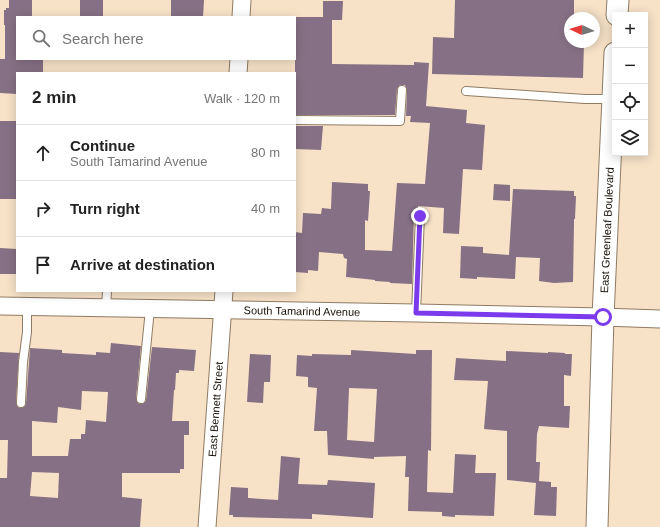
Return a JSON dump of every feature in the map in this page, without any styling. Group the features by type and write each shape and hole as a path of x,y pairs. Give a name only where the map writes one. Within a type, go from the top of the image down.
{"street":[{"path":"241,16 242,0"},
{"path":"617,12 618,0"},
{"path":"238,72 239,60"},
{"name":"East Greenleaf Boulevard","path":"597,527 603,317 612,99"},
{"name":"East Bennett Street","path":"207,527 224,292"},
{"name":"South Tamarind Avenue","path":"0,306 222,309 660,319"}],"lane":[{"path":"296,120 400,121 402,90"},
{"path":"466,91 585,99 612,99"},
{"path":"416,313 420,216"},
{"path":"106,308 107,292"},
{"path":"21,404 23,362 27,332 27,307"},
{"path":"141,399 150,308"}],"building":[{"path":"9,0 32,0 32,16 16,16 16,60 43,60 43,72 16,72 16,94 0,93 0,59 5,59 4,10 9,8"},
{"path":"80,0 103,0 103,16 80,16"},
{"path":"171,0 204,0 203,16 171,16"},
{"path":"455,0 574,0 574,12 564,12 564,48 584,48 583,78 432,74 433,37 454,38"},
{"path":"323,1 343,1 342,20 332,20 332,64 414,65 414,62 429,63 426,106 467,110 466,123 485,125 482,170 463,169 459,234 443,233 444,208 418,206 418,211 414,216 412,284 390,283 346,277 347,259 344,258 343,254 319,252 318,271 308,270 308,273 296,272 296,232 302,233 303,213 321,214 322,208 331,209 332,182 368,184 368,191 370,191 368,221 365,220 365,250 392,251 397,183 425,184 430,123 410,122 411,116 406,116 407,90 405,85 400,85 397,89 395,115 296,115 296,17 323,17"},
{"path":"0,121 16,121 16,199 0,199"},
{"path":"296,126 323,126 321,150 296,149"},
{"path":"494,184 510,185 510,201 493,200"},
{"path":"513,189 574,191 574,196 576,196 573,282 554,283 539,281 540,258 516,257 515,279 477,277 477,279 460,278 461,246 483,247 483,253 509,255"},
{"path":"0,248 16,249 16,274 0,274"},
{"path":"111,343 141,346 136,398 138,403 141,404 146,400 152,347 196,350 194,371 179,370 179,373 176,373 174,390 172,421 189,421 189,435 184,435 184,469 180,469 180,473 122,473 122,497 142,499 140,527 0,527 0,478 7,478 8,440 0,440 0,352 19,353 16,403 18,407 21,408 25,406 26,403 30,348 62,350 62,353 96,355 96,352 110,353","holes":["82,391 108,392 106,422 86,420 85,434 81,434 81,439 70,439 68,456 32,456 32,421 57,423 58,407 81,410","32,472 59,473 58,498 30,496"]},
{"path":"351,350 416,354 416,350 432,350 431,451 428,450 427,492 453,493 455,454 476,455 475,473 496,473 494,516 455,515 455,517 442,516 442,512 408,511 409,477 405,477 406,456 374,457 374,459 328,455 327,431 314,431 317,388 308,387 308,377 296,376 297,355 351,355","holes":["349,388 377,389 374,442 347,440"]},
{"path":"506,351 572,354 571,376 564,375 564,406 570,406 569,428 539,426 537,434 536,462 540,462 539,481 551,482 551,487 557,487 556,516 534,515 536,483 507,480 507,431 484,429 488,381 454,380 456,358 506,361"},
{"path":"250,354 271,355 270,382 264,382 263,403 247,402"},
{"path":"281,456 300,458 298,484 327,485 328,480 375,483 373,518 312,514 312,519 233,517 233,515 229,515 231,487 248,488 248,498 278,500"}],"route":[{"path":"420,216 416,313 603,317"}]}
